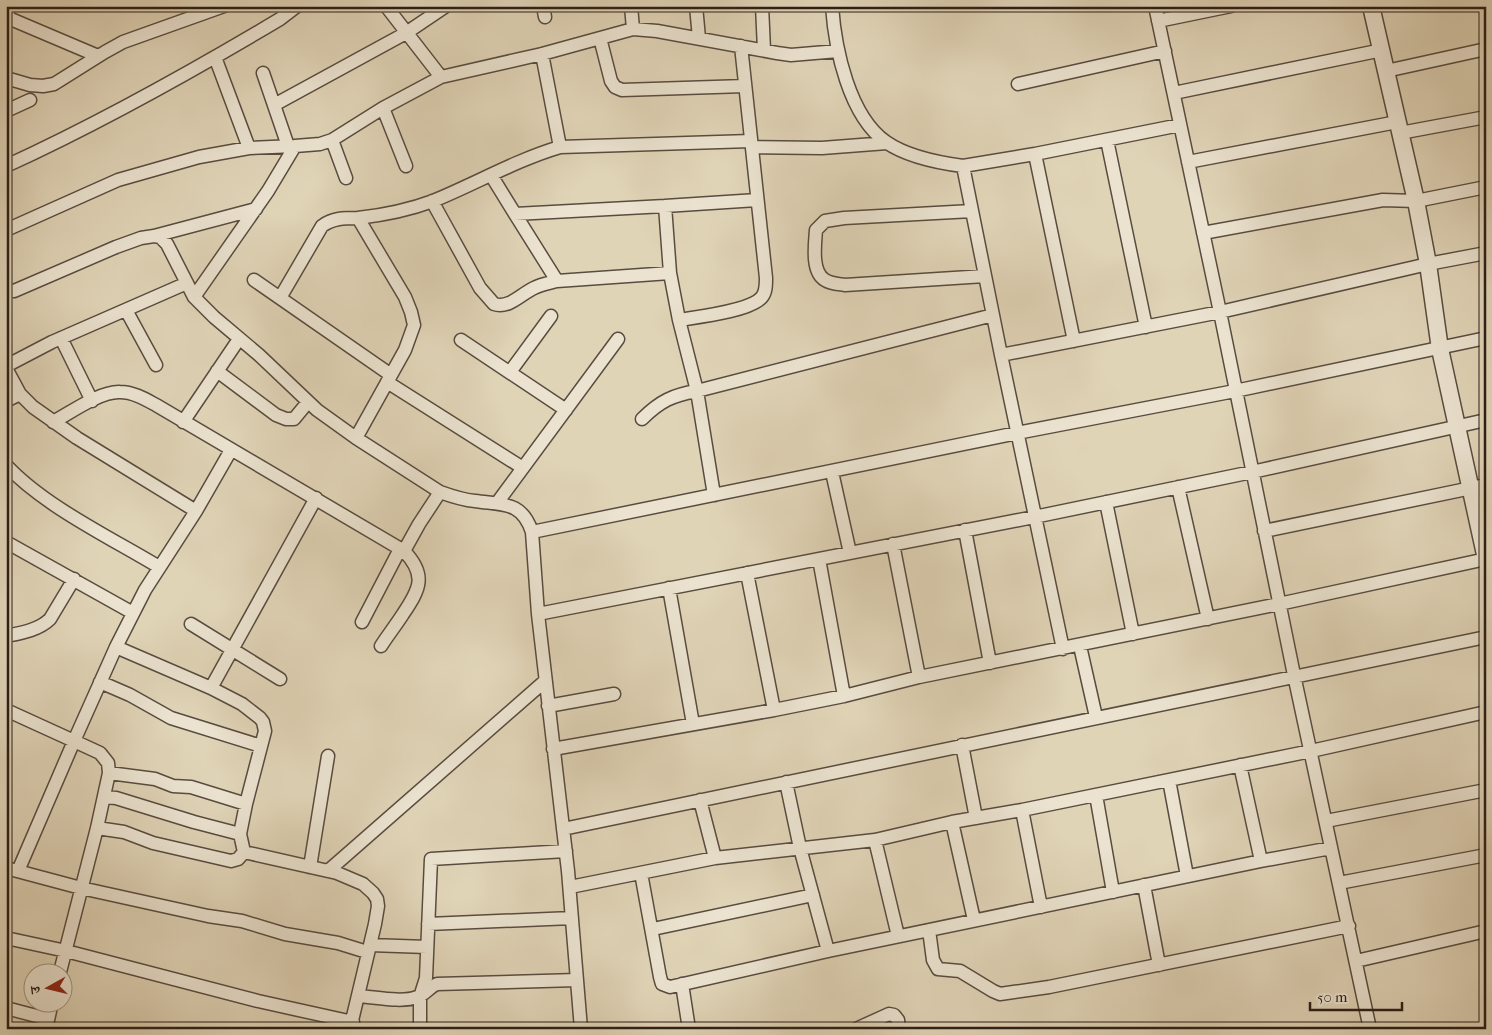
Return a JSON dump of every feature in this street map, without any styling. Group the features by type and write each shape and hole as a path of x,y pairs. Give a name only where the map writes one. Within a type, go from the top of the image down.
{"street":[{"path":"10,6 6,16 98,56"},
{"path":"6,78 30,85 43,86 54,84 123,42 224,6"},
{"path":"6,166 88,127 215,57 280,19 297,6"},
{"path":"386,6 441,78"},
{"path":"274,105 406,33 446,6"},
{"path":"631,6 633,29"},
{"path":"696,6 698,38"},
{"path":"762,6 764,50"},
{"path":"832,6 838,51 860,111 872,129 887,143 918,156 940,163 963,166 1036,154 1180,125"},
{"path":"1155,6 1294,675 1370,1029"},
{"path":"1158,21 1231,6"},
{"path":"553,749 844,696 919,677 1080,646 1486,559 1478,487 1456,427 1440,349 1428,264 1416,201 1371,6"},
{"path":"6,230 118,180 200,157 250,148 320,144 332,140 383,108 441,78 542,54 633,29 657,31 791,55 838,51"},
{"path":"600,38 611,81 615,87 622,90 745,86"},
{"path":"679,320 752,305 764,296 766,289 741,46"},
{"path":"1386,71 1486,49"},
{"path":"1174,93 1382,50"},
{"path":"1018,84 1165,51"},
{"path":"542,54 560,147"},
{"path":"215,57 250,148"},
{"path":"263,73 274,105 292,146"},
{"path":"6,111 30,100"},
{"path":"383,108 406,166"},
{"path":"1188,162 1486,116"},
{"path":"332,140 346,178"},
{"path":"1107,140 1146,327"},
{"path":"280,298 322,226 329,221 403,211 432,201 535,155 560,147 752,144 822,148 887,143"},
{"path":"194,297 256,209 292,146"},
{"path":"1036,154 1074,341"},
{"path":"963,166 1034,517 1063,649"},
{"path":"491,175 557,281"},
{"path":"1203,233 1382,200 1416,201 1486,187"},
{"path":"515,214 757,200"},
{"path":"432,201 480,288 494,304 504,306 533,288 557,281 670,273"},
{"path":"665,206 670,273 679,320 698,391 714,495"},
{"path":"6,291 14,291 141,238 256,209"},
{"path":"972,211 844,218 825,221 816,230 817,269 820,276 825,280 845,285 985,276"},
{"path":"356,438 390,378 410,338 414,325 405,297 358,218"},
{"path":"154,236 164,240 194,297 308,402 356,438 440,492 464,499 512,506 521,511 528,519 532,532 545,681 570,887 581,1029"},
{"path":"1001,355 1220,312 1428,264 1486,253"},
{"path":"254,280 390,378 523,468"},
{"path":"187,283 61,338 6,367 20,394 33,407 53,422 196,511"},
{"path":"126,310 156,365"},
{"path":"642,419 651,410 671,397 993,315"},
{"path":"510,372 551,316"},
{"path":"61,338 92,401"},
{"path":"532,532 1440,349 1486,338"},
{"path":"183,422 239,339"},
{"path":"497,504 618,339"},
{"path":"461,340 566,410"},
{"path":"217,371 281,418 294,419 308,402"},
{"path":"53,422 112,392 129,393 143,398 402,550 417,568 418,591 381,646"},
{"path":"6,401 20,394"},
{"path":"538,614 1034,517 1252,472 1486,420"},
{"path":"232,450 196,511 159,567 133,613 12,870 81,888 208,916 242,921 285,934 368,949 427,947"},
{"path":"6,465 34,491 159,567"},
{"path":"832,472 850,552"},
{"path":"1178,487 1208,619"},
{"path":"1264,531 1478,487"},
{"path":"362,622 402,550 440,492"},
{"path":"211,688 316,498"},
{"path":"1106,502 1133,634"},
{"path":"965,530 990,663"},
{"path":"6,542 133,613"},
{"path":"892,544 919,677"},
{"path":"819,559 844,696"},
{"path":"747,573 774,710"},
{"path":"6,636 38,628 45,624 74,579"},
{"path":"669,588 693,724"},
{"path":"191,624 280,679"},
{"path":"563,828 1486,636"},
{"path":"1080,646 1096,717"},
{"path":"116,647 211,688 242,704 260,718 264,726 261,746 240,834 244,852"},
{"path":"328,871 545,681"},
{"path":"100,682 130,695 171,718 261,746"},
{"path":"548,706 614,694"},
{"path":"6,710 100,753 108,763 109,773 105,797 63,962"},
{"path":"570,887 715,858 875,840 952,822 1022,810 1310,751 1486,712"},
{"path":"962,745 976,818"},
{"path":"310,867 328,756"},
{"path":"1240,765 1261,861"},
{"path":"109,773 155,779 173,786 191,787 246,804"},
{"path":"1169,780 1186,876"},
{"path":"786,782 800,848 828,950"},
{"path":"1326,821 1486,790"},
{"path":"1096,795 1113,892"},
{"path":"105,797 116,798 240,834"},
{"path":"700,800 715,858"},
{"path":"1022,810 1041,906"},
{"path":"952,822 974,920"},
{"path":"97,828 124,832 153,843 230,861 238,859 244,852"},
{"path":"875,840 898,936"},
{"path":"641,873 662,984 670,987 828,950 1186,876 1332,848"},
{"path":"420,1029 420,997 426,978 431,859 566,851"},
{"path":"6,938 66,951 351,1026 378,906 374,893 363,884 337,872 244,852"},
{"path":"1339,883 1486,855"},
{"path":"1144,885 1159,965"},
{"path":"653,929 813,895"},
{"path":"428,924 572,918"},
{"path":"929,930 933,960 938,968 960,971 1000,994 1049,987 1349,926"},
{"path":"1356,961 1486,931"},
{"path":"358,996 408,1000 420,997 437,984 577,980"},
{"path":"682,984 690,1029"},
{"path":"6,1008 47,1024"},
{"path":"856,1029 889,1014 894,1015 898,1020 899,1029"}]}
